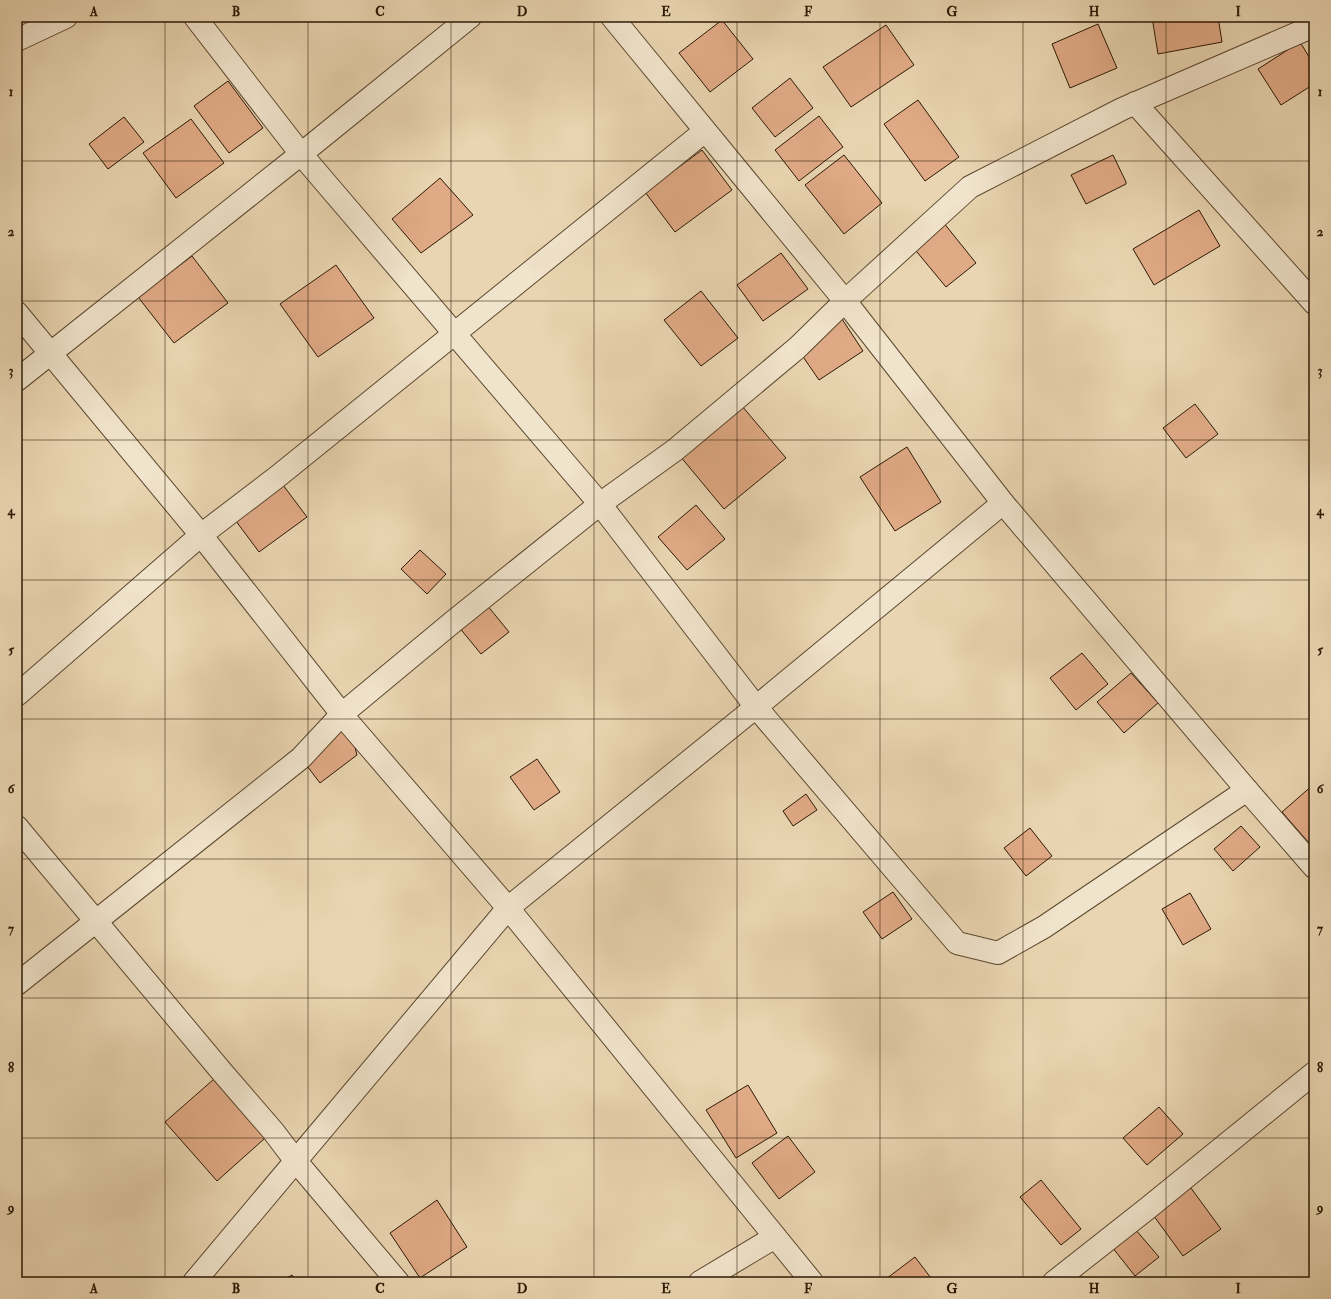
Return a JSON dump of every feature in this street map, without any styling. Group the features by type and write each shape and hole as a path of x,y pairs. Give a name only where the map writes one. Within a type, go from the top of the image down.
{"street":[{"path":"17,40 66,17"},
{"path":"195,17 301,154 600,504 756,707 957,943 998,953 1044,927 1247,790"},
{"path":"17,380 301,154 470,17"},
{"path":"612,17 846,302 1003,503 1314,867"},
{"path":"17,984 301,758 342,714 454,622 600,504 675,450 797,348 970,187 1122,109 1314,26"},
{"path":"1135,103 1314,303"},
{"path":"17,695 201,535 277,478 705,131"},
{"path":"17,313 201,535 342,714 508,908 812,1282"},
{"path":"194,1282 508,908 756,707 1003,503"},
{"path":"17,827 398,1282"},
{"path":"1054,1282 1148,1208 1314,1073"},
{"path":"700,1282 775,1237"}],"building":[{"path":"1152,17 1218,17 1222,42 1158,54"},
{"path":"722,20 753,59 710,92 679,53"},
{"path":"1098,24 1117,68 1070,88 1052,44"},
{"path":"886,25 914,65 851,107 823,67"},
{"path":"1300,42 1314,65 1314,84 1281,105 1258,69"},
{"path":"790,78 813,108 775,137 752,108"},
{"path":"228,81 263,128 229,153 194,106"},
{"path":"918,100 959,157 925,181 884,124"},
{"path":"819,116 843,147 799,181 775,150"},
{"path":"124,117 144,142 108,169 89,144"},
{"path":"191,119 224,163 176,198 143,153"},
{"path":"702,150 732,190 675,232 645,192"},
{"path":"844,155 882,203 844,234 805,185"},
{"path":"1113,155 1126,184 1086,204 1071,175"},
{"path":"440,178 473,215 421,253 392,219"},
{"path":"1199,210 1220,246 1154,285 1133,249"},
{"path":"943,222 976,263 946,287 912,246"},
{"path":"781,253 808,289 763,321 737,285"},
{"path":"192,256 228,303 174,343 138,297"},
{"path":"336,265 374,318 318,357 280,304"},
{"path":"701,291 738,338 701,366 664,320"},
{"path":"842,319 863,351 819,380 797,348"},
{"path":"736,399 786,458 724,509 675,450"},
{"path":"1195,404 1218,434 1186,458 1163,428"},
{"path":"907,447 941,502 895,531 860,477"},
{"path":"277,477 307,517 259,552 230,513"},
{"path":"696,505 725,539 687,570 658,537"},
{"path":"420,550 446,574 427,594 401,569"},
{"path":"482,599 509,632 481,654 454,621"},
{"path":"1082,653 1108,684 1076,710 1050,678"},
{"path":"1131,673 1158,703 1124,733 1097,702"},
{"path":"348,722 357,755 320,783 301,758"},
{"path":"537,759 560,792 534,810 510,777"},
{"path":"1314,784 1314,838 1309,843 1282,812"},
{"path":"806,794 817,810 793,826 783,811"},
{"path":"1241,826 1260,847 1233,871 1214,849"},
{"path":"1030,828 1052,856 1026,876 1004,848"},
{"path":"893,892 912,919 882,939 863,912"},
{"path":"1190,893 1211,929 1183,945 1162,909"},
{"path":"222,1072 273,1131 217,1181 165,1122"},
{"path":"748,1085 777,1133 736,1158 706,1110"},
{"path":"1159,1107 1183,1134 1147,1165 1123,1138"},
{"path":"788,1136 815,1172 779,1199 752,1163"},
{"path":"1041,1180 1081,1229 1061,1245 1020,1197"},
{"path":"1185,1180 1221,1229 1183,1256 1148,1208"},
{"path":"437,1200 467,1247 420,1278 390,1233"},
{"path":"1135,1229 1159,1257 1135,1276 1112,1247"},
{"path":"915,1257 934,1282 882,1282"},
{"path":"292,1275 297,1282 280,1282"}]}
